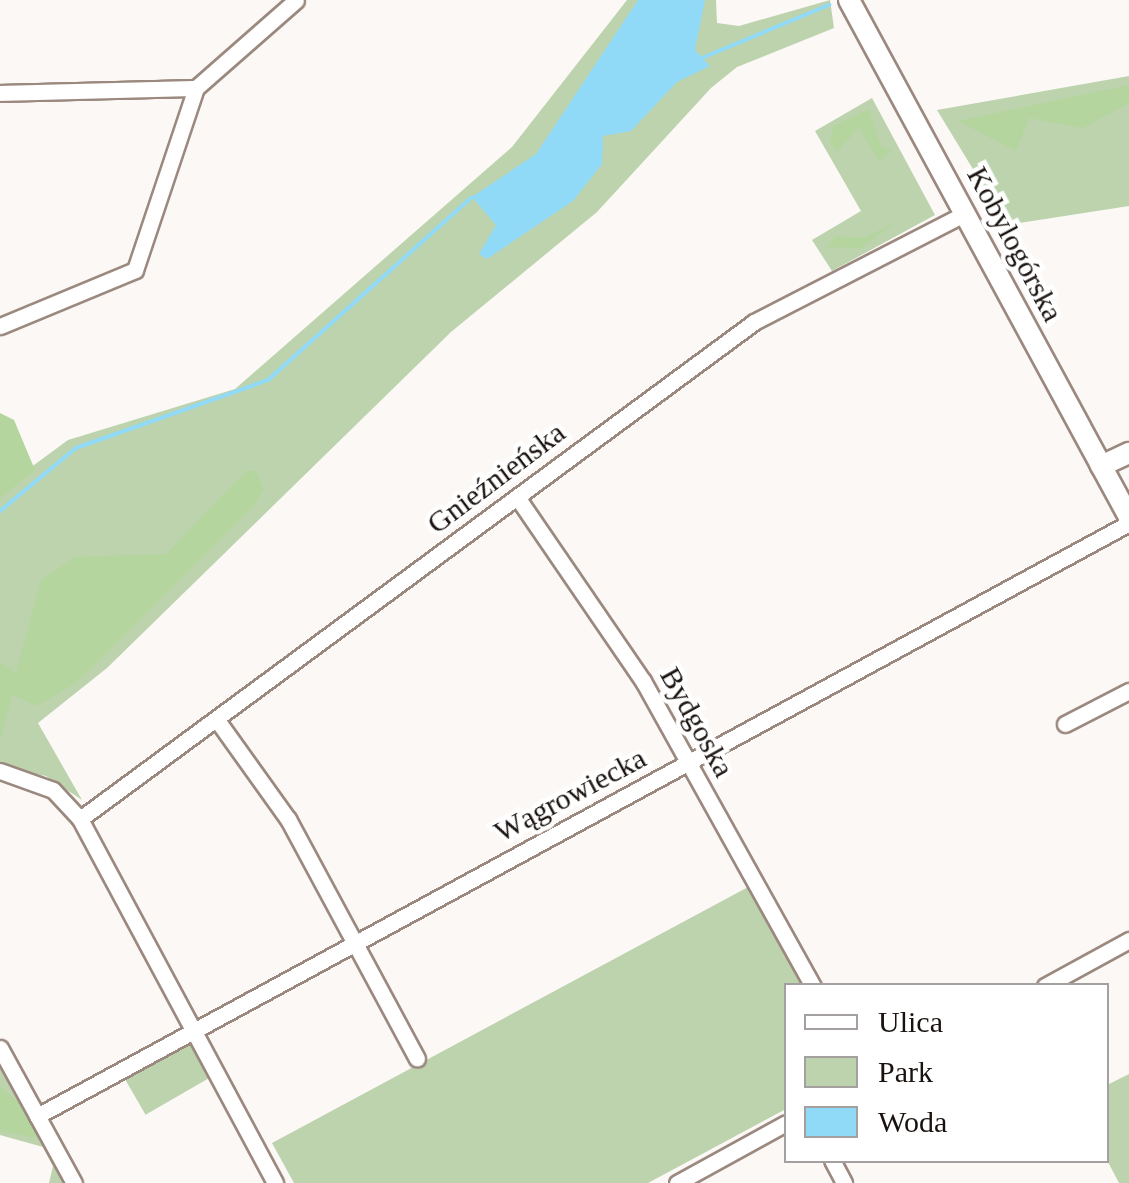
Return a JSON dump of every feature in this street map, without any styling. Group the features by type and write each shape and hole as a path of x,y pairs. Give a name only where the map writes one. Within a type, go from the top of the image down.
{"street":[{"path":"0,326 135,270 196,88 296,0"},
{"name":"Kobylogórska","path":"849,0 1129,520"},
{"path":"0,93 196,88"},
{"name":"Gnieźnieńska","path":"80,819 754,322 964,214"},
{"path":"1101,466 1129,453"},
{"name":"Bydgoska","path":"516,496 604,618 811,983"},
{"name":"Wągrowiecka","path":"37,1116 194,1034 354,941 688,763 1129,520"},
{"path":"1065,724 1129,691"},
{"path":"217,720 288,819 417,1059"},
{"path":"0,770 52,790 80,819 275,1183"},
{"path":"1050,983 1129,940"},
{"path":"0,1048 74,1183"},
{"path":"677,1183 784,1124"}],"green space":[{"path":"627,0 716,0 717,23 739,26 830,0 834,28 737,67 711,88 597,212 451,332 107,668 38,723 82,800 46,776 0,767 0,490 68,440 235,389 512,147"},
{"path":"1129,76 1129,206 1007,225 937,110"},
{"path":"1129,85 1129,103 1083,128 1029,118 1016,151 958,121"},
{"path":"872,98 935,215 832,271 812,240 861,211 815,131"},
{"path":"869,109 881,147 891,150 879,162 859,127 837,152 830,142 833,126"},
{"path":"896,222 861,248 826,247 836,236 864,238"},
{"path":"0,413 14,420 35,470 0,498"},
{"path":"246,471 256,471 264,490 253,506 76,683 37,706 12,695 0,741 0,662 16,673 41,580 75,557 166,554"},
{"path":"750,886 803,983 784,983 784,1110 648,1183 294,1183 272,1143"},
{"path":"189,1040 210,1077 146,1115 124,1078"},
{"path":"0,1055 70,1183 49,1183 53,1166 43,1147 0,1135"},
{"path":"1129,1074 1129,1183 1119,1183 1109,1163 1109,1084"},
{"path":"0,1087 19,1102 42,1139 0,1131"}],"water":[{"path":"638,0 705,0 695,50 710,66 677,82 631,131 603,136 602,164 573,201 487,259 479,254 496,225 472,197 536,154"}],"waterway":[{"path":"702,58 829,5"},
{"path":"0,511 76,448 268,380 472,197"}]}
